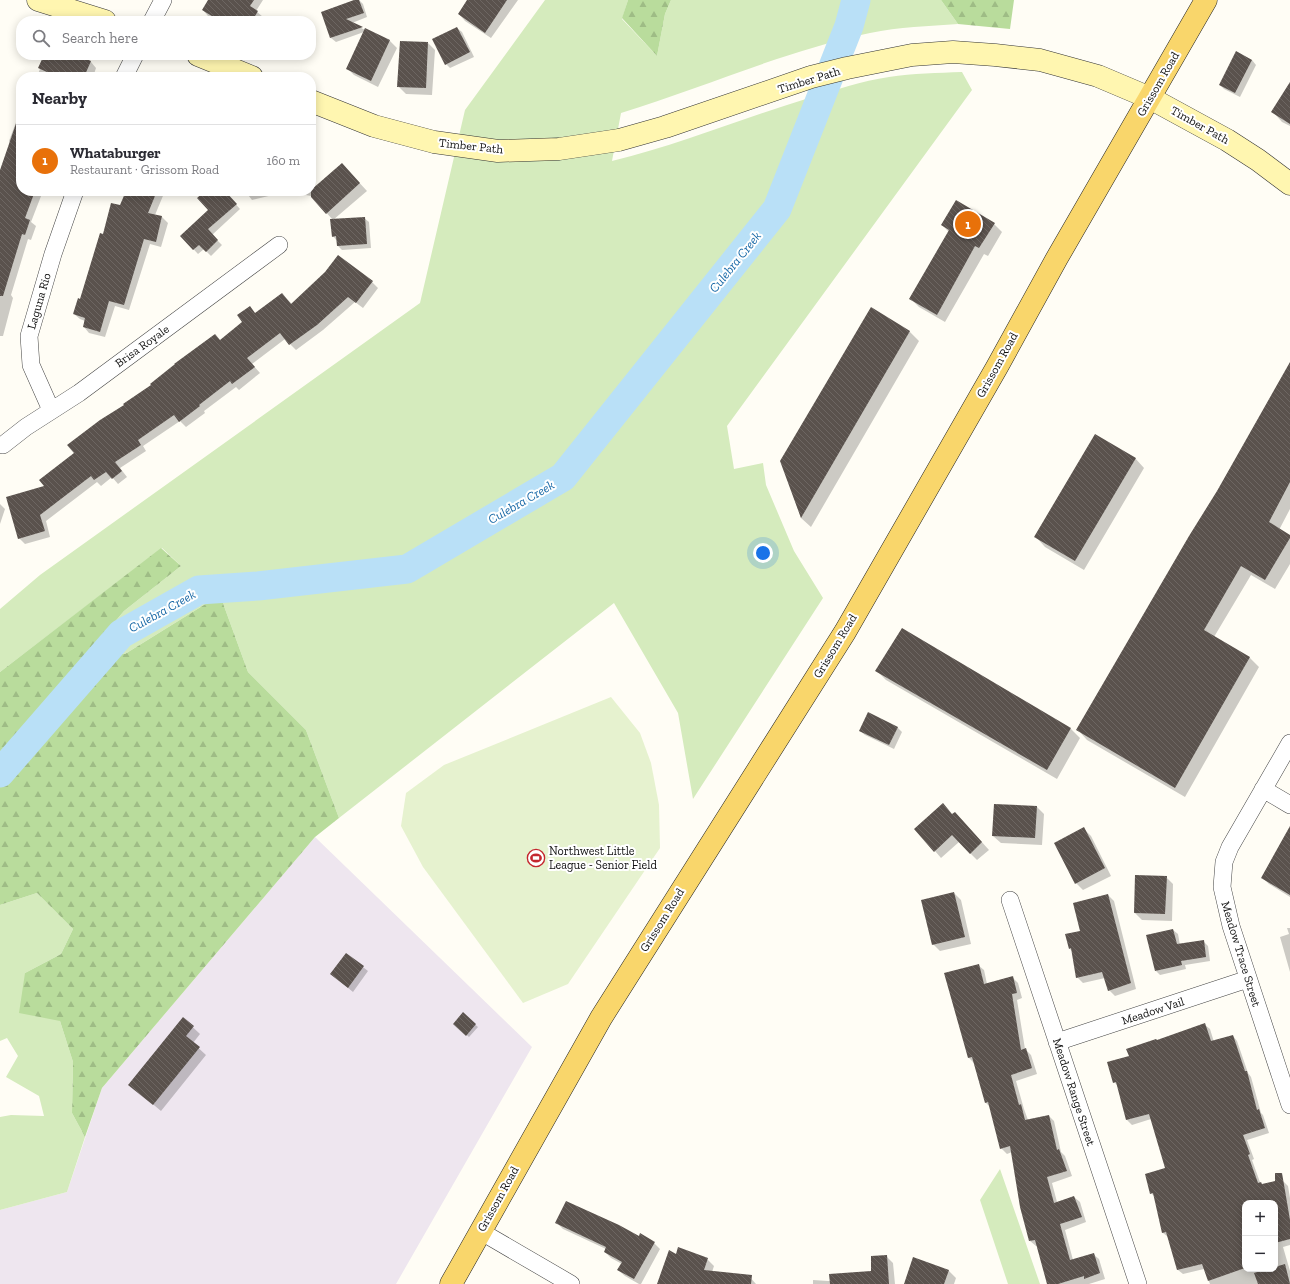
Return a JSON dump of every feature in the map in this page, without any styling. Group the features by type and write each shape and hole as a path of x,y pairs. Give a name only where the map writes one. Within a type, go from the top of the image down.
{"main road":[{"name":"Grissom Road","path":"450,1284 601,1018 845,632 997,367 1057,258 1206,0"}],"street":[{"path":"38,0 89,16"},
{"path":"155,16 163,0"},
{"name":"Timber Path","path":"316,103 374,126 434,142 498,151 559,148 619,140 665,126 811,76 912,54 953,52 995,55 1040,60 1098,76 1150,98 1227,140 1258,160 1290,184"},
{"path":"126,72 132,60"},
{"path":"210,60 240,72"},
{"name":"Laguna Rio","path":"51,410 31,365 29,336 53,254 73,196"},
{"name":"Brisa Royale","path":"3,445 26,427 79,393 279,245"},
{"name":"Meadow Trace Street","path":"1290,742 1230,847 1224,862 1222,887 1231,926 1290,1105"},
{"path":"1263,789 1290,805"},
{"name":"Meadow Range Street","path":"1010,900 1138,1284"},
{"name":"Meadow Vail","path":"1057,1042 1248,979"},
{"path":"480,1232 571,1284"}],"shaded area":[{"path":"315,837 532,1047 396,1284 0,1284 0,1210 67,1192 102,1088"}],"green space":[{"path":"545,0 628,0 622,19 657,56 665,14 671,0 941,0 958,24 892,29 807,49 621,113 612,161 637,155 829,92 879,79 916,74 962,72 972,90 727,426 734,469 763,463 766,485 794,551 823,598 693,799 678,713 614,603 339,818 306,730 248,672 220,595 125,654 90,651 124,611 181,566 162,548 0,672 0,609 40,575 420,303 465,110"},
{"path":"628,0 671,0 665,14 657,56 622,18"},
{"path":"941,0 1014,0 1010,29 958,24"},
{"path":"161,548 181,566 124,611 90,651 125,654 220,595 248,672 306,730 339,818 315,837 102,1088 85,1137 72,1113 73,1062 60,1021 19,1013 25,973 61,954 73,929 37,893 0,905 0,672"},
{"name":"Northwest Little League - Senior Field","path":"611,697 640,733 651,763 659,805 660,848 568,984 523,1003 423,867 401,826 406,793 444,765"},
{"path":"37,893 73,929 61,954 25,973 60,1021 73,1062 72,1113 85,1137 67,1192 0,1210 0,1117 11,1115 44,1116 39,1096 6,1077 18,1056 7,1038 0,1041 0,905"},
{"path":"1000,1169 1040,1284 1008,1284 980,1200"}],"building":[{"path":"208,0 254,0 250,6 258,11 255,16 212,16 202,10"},
{"path":"354,0 359,0 364,13 346,19 363,27 330,38 321,12"},
{"path":"467,0 507,0 485,33 458,14"},
{"path":"457,27 470,52 445,65 432,39"},
{"path":"365,28 390,40 371,81 346,69"},
{"path":"400,41 428,42 426,88 397,87"},
{"path":"1236,51 1252,60 1235,93 1219,85"},
{"path":"42,60 91,61 86,72 47,72 38,68"},
{"path":"1290,82 1290,124 1271,112"},
{"path":"16,124 16,196 33,196 25,218 30,220 25,235 22,234 3,296 0,296 0,170"},
{"path":"342,163 360,183 326,214 311,197 316,196 316,186"},
{"path":"124,196 155,196 148,213 162,216 156,242 144,239 124,305 109,301 100,332 83,327 85,318 73,314 78,298 80,299 100,233 103,234 111,203 120,205"},
{"path":"199,196 230,196 237,204 208,229 218,240 206,252 199,245 193,250 180,236 208,210 197,198"},
{"path":"956,200 995,223 979,248 975,246 937,315 909,299 949,230 941,225"},
{"path":"365,217 367,244 337,246 336,236 332,237 330,219"},
{"path":"338,255 373,281 356,303 348,297 317,325 289,345 280,333 247,358 255,367 232,384 230,381 179,422 174,415 138,440 141,445 115,462 122,471 112,479 106,472 94,480 91,476 40,515 45,531 18,539 6,497 44,486 39,480 74,453 67,445 151,385 150,384 174,364 215,334 220,340 242,322 237,315 250,306 255,313 282,293 291,304 325,272"},
{"path":"871,307 910,331 801,518 780,461"},
{"path":"1290,362 1290,482 1269,522 1290,535 1290,538 1265,580 1241,566 1204,630 1250,657 1175,788 1076,730 1189,536 1217,491"},
{"path":"1095,434 1136,458 1075,561 1034,537"},
{"path":"902,628 1071,728 1047,770 875,671"},
{"path":"868,712 898,727 889,745 859,731"},
{"path":"943,803 952,814 955,812 982,842 970,854 952,835 934,852 914,829"},
{"path":"994,804 1037,806 1035,838 992,836"},
{"path":"1290,826 1290,895 1261,878"},
{"path":"1084,827 1105,868 1075,884 1054,843"},
{"path":"1135,875 1167,876 1165,914 1134,913"},
{"path":"954,892 965,937 932,945 921,900"},
{"path":"1108,894 1131,983 1108,991 1102,972 1076,978 1071,948 1069,949 1065,934 1080,931 1073,903"},
{"path":"1173,929 1177,944 1204,940 1206,957 1181,961 1182,965 1155,971 1146,935"},
{"path":"346,953 364,966 348,988 330,974"},
{"path":"979,964 984,984 1013,976 1017,993 1012,994 1021,1050 1026,1048 1032,1068 1011,1075 1019,1105 1021,1104 1025,1120 1049,1115 1057,1150 1059,1149 1067,1171 1047,1177 1054,1203 1074,1196 1082,1217 1060,1224 1070,1260 1094,1253 1100,1273 1084,1279 1084,1276 1058,1284 1047,1284 1035,1240 1029,1241 1020,1207 1010,1146 1000,1149 988,1102 985,1103 972,1057 968,1058 944,973"},
{"path":"463,1012 476,1024 466,1036 453,1024"},
{"path":"183,1017 194,1026 186,1036 200,1047 153,1105 128,1085"},
{"path":"1205,1023 1211,1041 1233,1035 1245,1071 1247,1071 1257,1110 1259,1109 1265,1128 1243,1135 1250,1154 1248,1155 1258,1183 1261,1182 1262,1184 1275,1181 1275,1173 1282,1173 1290,1220 1290,1239 1278,1242 1278,1200 1242,1200 1242,1269 1208,1281 1202,1264 1177,1270 1166,1232 1162,1233 1153,1193 1150,1194 1145,1174 1165,1168 1149,1114 1126,1120 1116,1082 1113,1083 1107,1062 1129,1056 1126,1049 1156,1039 1157,1040"},
{"path":"566,1201 619,1225 639,1236 640,1233 655,1242 634,1279 617,1270 622,1262 604,1252 606,1247 555,1223"},
{"path":"678,1247 708,1258 704,1270 752,1275 751,1284 657,1284 669,1250 676,1254"},
{"path":"887,1255 889,1284 830,1284 829,1274 871,1271 871,1256"},
{"path":"913,1257 949,1270 944,1284 904,1284"},
{"path":"1285,1264 1290,1284 1258,1284 1254,1273 1278,1272 1278,1266"}],"waterway":[{"name":"Culebra Creek","path":"0,773 121,634 199,590 258,586 407,569 563,477 777,209 849,26 856,0"}],"place":[{"name":"Whataburger","path":"968,224"},
{"name":"Northwest Little League - Senior Field","path":"536,858"}]}
